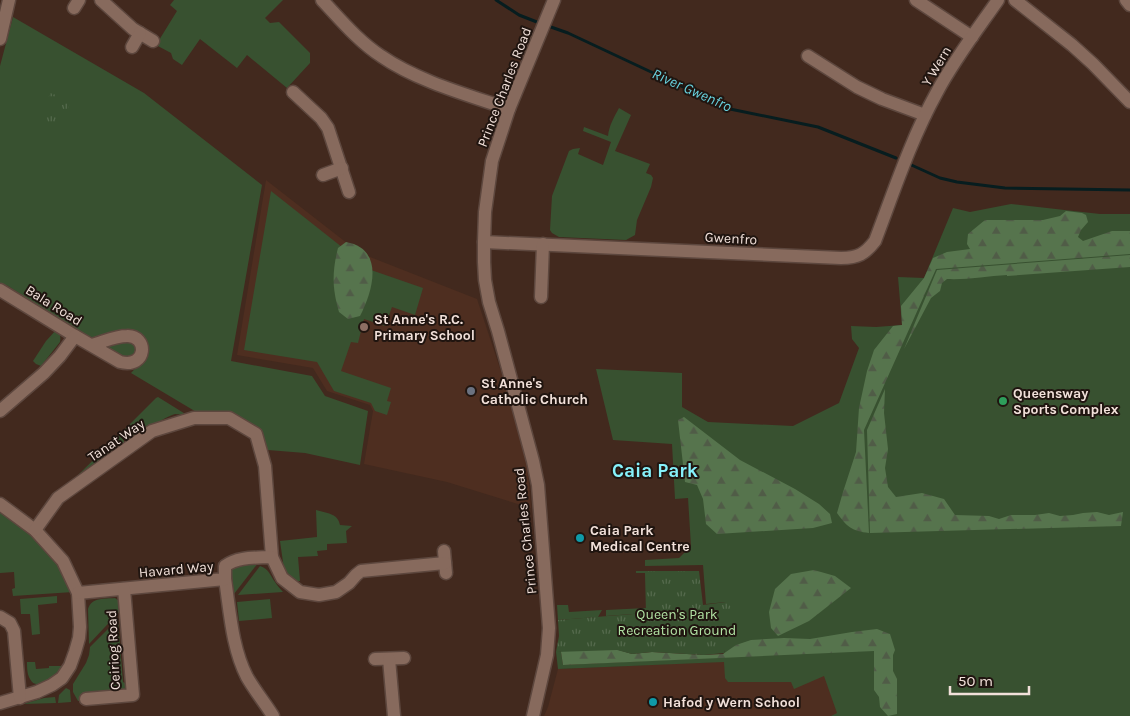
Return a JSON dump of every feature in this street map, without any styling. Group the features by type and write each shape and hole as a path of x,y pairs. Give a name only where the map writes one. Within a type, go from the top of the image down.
{"street":[{"path":"0,39 9,0"},
{"path":"101,0 124,22 154,41"},
{"path":"322,0 352,32 379,55 391,62 429,81 509,109"},
{"name":"Prince Charles Road","path":"532,716 547,655 549,628 538,485 489,302 485,280 484,242 485,212 492,161 509,109 554,0"},
{"path":"916,0 972,37"},
{"name":"Y Wern","path":"909,152 925,115 946,75 998,0"},
{"path":"1015,0 1072,45 1130,102"},
{"path":"1126,0 1130,5"},
{"path":"132,47 140,33"},
{"path":"808,56 857,87 882,99 925,115"},
{"path":"293,92 321,118 328,128 350,192"},
{"name":"Gwenfro","path":"484,242 851,258 861,255 875,240 909,152"},
{"path":"323,175 342,168"},
{"path":"541,297 543,244"},
{"name":"Bala Road","path":"0,290 92,345"},
{"path":"0,411 44,373 75,336"},
{"name":"Tanat Way","path":"35,530 58,498 152,431 194,418 229,418 256,434 265,466 272,557"},
{"path":"0,504 35,530 63,561 78,593 79,638 70,666 62,678 37,692 0,703"},
{"path":"272,557 282,578 300,592 319,595 336,592 361,571 445,562"},
{"name":"Havard Way","path":"78,593 226,579 225,566 231,562 272,557"},
{"path":"226,579 232,624 239,656 247,677 273,716"},
{"name":"Ceiriog Road","path":"86,699 133,695 124,589"},
{"path":"0,617 10,623 14,631 20,698"},
{"path":"389,658 394,716"},
{"path":"375,659 404,658"}],"shaded area":[{"name":"St Anne's R.C. Primary School","path":"266,180 365,255 477,299 521,432 528,471 531,508 447,482 364,464 373,411 370,405 327,391 313,368 237,355"},
{"path":"871,655 871,716 544,716 558,669"}],"green space":[{"path":"174,0 283,0 265,18 270,23 279,22 310,53 310,63 287,88 247,55 237,68 200,39 182,65 173,59 171,53 156,45 177,11 170,5"},
{"path":"13,17 144,93 262,185 231,361 312,376 325,396 368,411 360,465 305,453 268,450 259,431 198,413 131,373 148,355 142,340 86,336 8,286 0,283 0,66"},
{"path":"50,93 71,100 59,134 38,127"},
{"path":"619,108 631,115 615,151 650,164 646,173 653,178 637,220 635,235 626,240 559,237 550,230 552,196 569,151 580,148 578,154 603,165 611,142 583,131 584,127 608,136"},
{"path":"271,191 371,270 423,288 415,315 392,307 385,326 364,319 358,343 351,342 341,371 391,388 387,401 391,402 387,415 375,411 371,403 334,391 317,362 244,350"},
{"path":"1011,204 1100,214 1130,214 1130,716 831,716 837,713 824,676 794,689 791,682 728,682 725,678 724,662 558,669 556,652 561,652 563,665 724,657 726,602 706,604 703,565 645,566 645,560 679,558 691,546 688,498 675,499 672,444 613,440 596,369 682,373 682,407 708,422 793,426 839,403 859,348 852,339 851,326 902,325 898,277 924,278 953,208 970,212"},
{"path":"1066,211 1086,215 1088,222 1078,237 1083,241 1112,231 1130,231 1130,254 936,269 864,430 869,533 850,528 837,513 856,452 859,408 867,371 874,350 893,326 902,325 901,306 924,278 933,258 947,252 970,249 967,244 968,234 985,220 1043,220 1060,216"},
{"path":"346,242 358,246 366,253 371,262 372,272 369,295 360,316 348,319 339,312 334,280 338,248"},
{"path":"1130,255 1130,267 947,279 942,283 940,291 931,298 904,349 937,270"},
{"path":"56,330 60,335 60,342 41,366 36,364 33,361"},
{"path":"127,340 135,345 136,351 134,355 125,359 105,350 104,345"},
{"path":"885,389 884,413 888,449 885,468 888,487 896,497 922,493 944,499 955,515 989,516 999,519 1011,515 1049,513 1060,516 1097,512 1109,515 1123,512 1121,526 870,533 867,430"},
{"path":"158,397 187,415 187,417 177,414 170,416 130,440 123,431"},
{"path":"684,417 740,460 819,504 830,514 832,523 813,528 717,534 706,524 703,499 697,485 685,482 678,420"},
{"path":"120,434 125,443 82,472 82,477 77,480 79,474"},
{"path":"0,507 62,562 73,592 13,596 12,589 15,588 14,572 0,573"},
{"path":"316,510 334,516 340,525 352,526 346,531 347,543 327,544 327,550 317,551 318,556 298,557 300,581 293,581 284,569 280,541 317,537"},
{"path":"258,563 234,594 231,569 234,566"},
{"path":"260,566 267,571 283,592 238,595"},
{"path":"814,570 835,576 851,588 809,621 778,636 771,628 769,612 775,589 791,574"},
{"name":"Queen's Park Recreation Ground","path":"636,571 699,571 703,605 726,602 732,608 735,637 724,653 704,655 652,652 632,654 617,650 556,652 559,636 558,620 646,613 645,573 636,573"},
{"path":"57,596 57,603 38,605 40,634 32,635 30,614 21,614 20,599"},
{"path":"115,598 119,601 120,611 89,644 88,609 90,605 99,599"},
{"path":"270,599 272,618 239,621 237,602"},
{"path":"557,605 568,605 569,612 602,610 598,617 558,620"},
{"path":"646,608 646,613 606,616 606,610"},
{"path":"118,619 123,682 129,685 126,690 85,701 78,701 73,692 73,684 86,663 90,647"},
{"path":"877,629 890,634 895,650 893,655 893,671 897,679 897,714 888,716 880,707 879,697 874,690 874,651 563,665 561,652 562,633 632,654 652,652 704,655 723,654 736,645 751,640 810,639"},
{"path":"27,662 35,662 36,669 49,668 49,666 63,666 47,680 37,684 33,683 29,677"},
{"path":"66,688 70,690 71,702 58,703 59,695"},
{"path":"55,697 56,703 23,704 44,698"}],"waterway":[{"name":"River Gwenfro","path":"496,0 519,15 542,24"},
{"name":"River Gwenfro","path":"548,26 568,33 730,109 818,127 896,158"},
{"name":"River Gwenfro","path":"907,163 940,178 1005,188 1130,190"}],"place":[{"name":"St Anne's R.C. Primary School","path":"364,327"},
{"name":"St Anne's Catholic Church","path":"471,391"},
{"name":"Queensway Sports Complex","path":"1003,401"},
{"name":"Caia Park Medical Centre","path":"580,538"},
{"name":"Hafod y Wern School","path":"653,702"}],"district":[{"name":"Caia Park","path":"655,470"}]}
